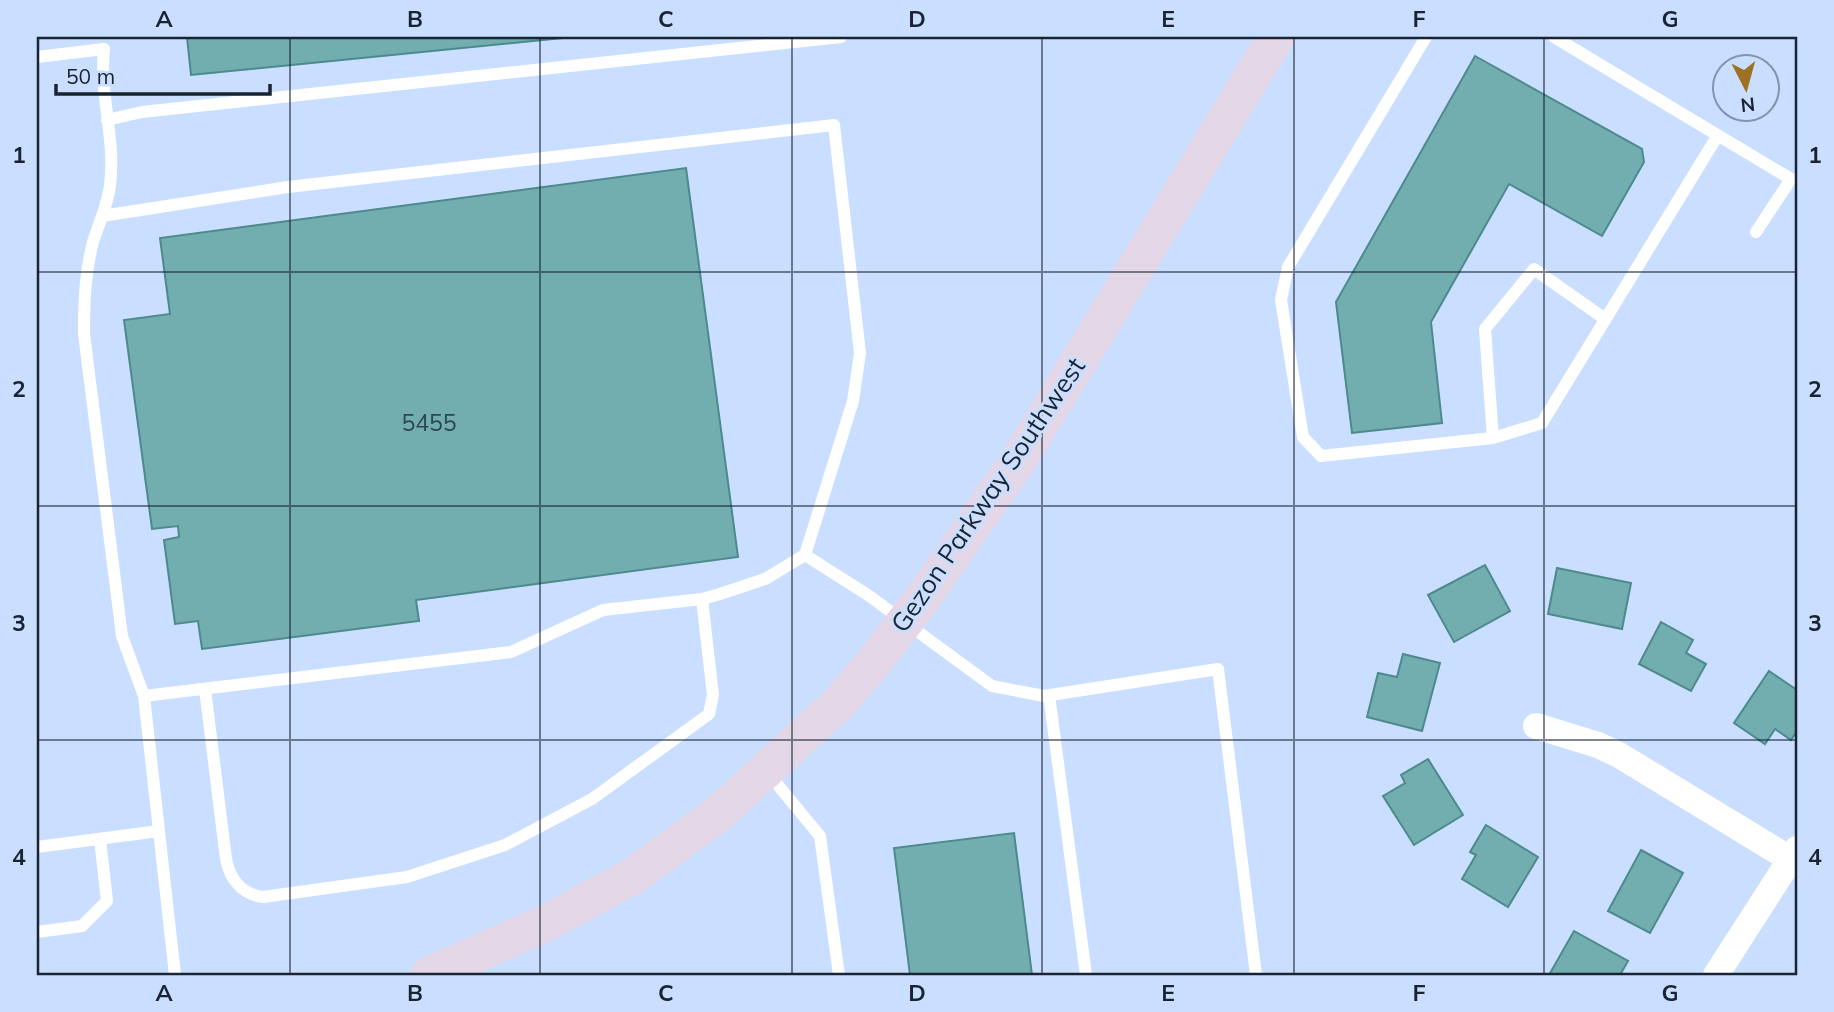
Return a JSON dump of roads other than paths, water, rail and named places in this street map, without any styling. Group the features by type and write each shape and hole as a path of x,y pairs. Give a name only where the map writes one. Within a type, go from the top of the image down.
{"main road":[{"name":"Gezon Parkway Southwest","path":"429,975 544,924 633,876 718,814 839,703 905,622 956,553 1023,453 1276,37"}],"street":[{"path":"1536,726 1619,755 1794,854 1716,975"}],"lane":[{"path":"107,120 142,112 841,37"},
{"path":"1426,37 1288,267 1281,300 1303,437 1321,456 1493,438 1542,423 1718,135"},
{"path":"1554,37 1718,135 1794,173 1756,232"},
{"path":"37,57 106,43 102,73 111,148 110,185 87,265 84,334 122,636 144,696 175,975"},
{"path":"102,216 288,187 834,125 860,353 853,401 805,555 765,579 702,598 603,610 512,652 144,696"},
{"path":"1493,438 1485,329 1534,269 1605,319"},
{"path":"805,555 868,594 992,685 1049,695 1218,669 1256,975"},
{"path":"205,689 228,871 242,890 250,895 263,897 407,877 505,845 592,799 709,714 713,695 702,598"},
{"path":"1049,695 1086,975"},
{"path":"766,770 820,836 839,975"},
{"path":"37,847 159,831"},
{"path":"37,932 82,926 107,901 100,839"}]}
